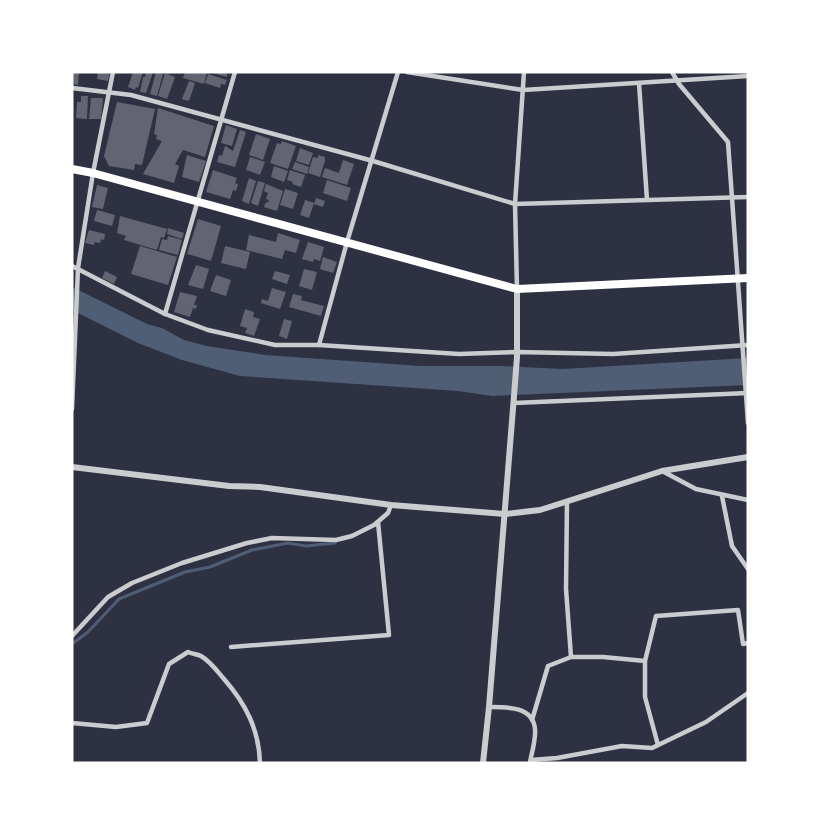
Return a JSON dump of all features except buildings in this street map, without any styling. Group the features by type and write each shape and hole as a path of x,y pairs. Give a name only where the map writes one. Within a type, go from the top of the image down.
{"main road":[{"path":"72,169 198,201 517,289 748,278"}],"street":[{"path":"72,409 76,269 113,72"},
{"path":"165,314 235,72"},
{"path":"319,345 347,242 399,72"},
{"path":"407,72 523,90 748,76"},
{"path":"483,763 517,354 515,204 524,72"},
{"path":"672,72 728,142 748,423"},
{"path":"639,83 648,200"},
{"path":"72,88 131,95 373,160 515,204 748,197"},
{"path":"76,269 165,314 207,330 275,345 319,345 459,354 613,354 742,348 748,345"},
{"path":"514,400 746,392"},
{"path":"72,467 391,504 505,514 540,510 662,471 748,457"},
{"path":"662,471 696,489 748,500"},
{"path":"722,496 732,546 748,569"},
{"path":"567,501 566,589 571,657"},
{"path":"72,636 108,597 132,583 183,563 247,543 272,538 336,540 352,536 378,522 388,513 391,504"},
{"path":"231,647 389,635 378,522"},
{"path":"658,745 645,697 645,661 656,616 738,610 743,644 748,643"},
{"path":"72,723 117,727 147,723 169,664 188,652 212,664 236,692 248,711 256,733 260,763"},
{"path":"532,720 548,666 571,657 645,661"},
{"path":"489,707 516,708 532,720 536,730 530,762 622,746 652,748 706,723 748,693"}],"water":[{"path":"72,287 184,340 265,355 420,366 562,369 748,358 748,385 492,396 458,391 240,376 182,360 138,343 72,310"}],"waterway":[{"path":"72,644 88,632 119,599 185,572 210,567 252,550 288,543 306,546 335,543"}]}
